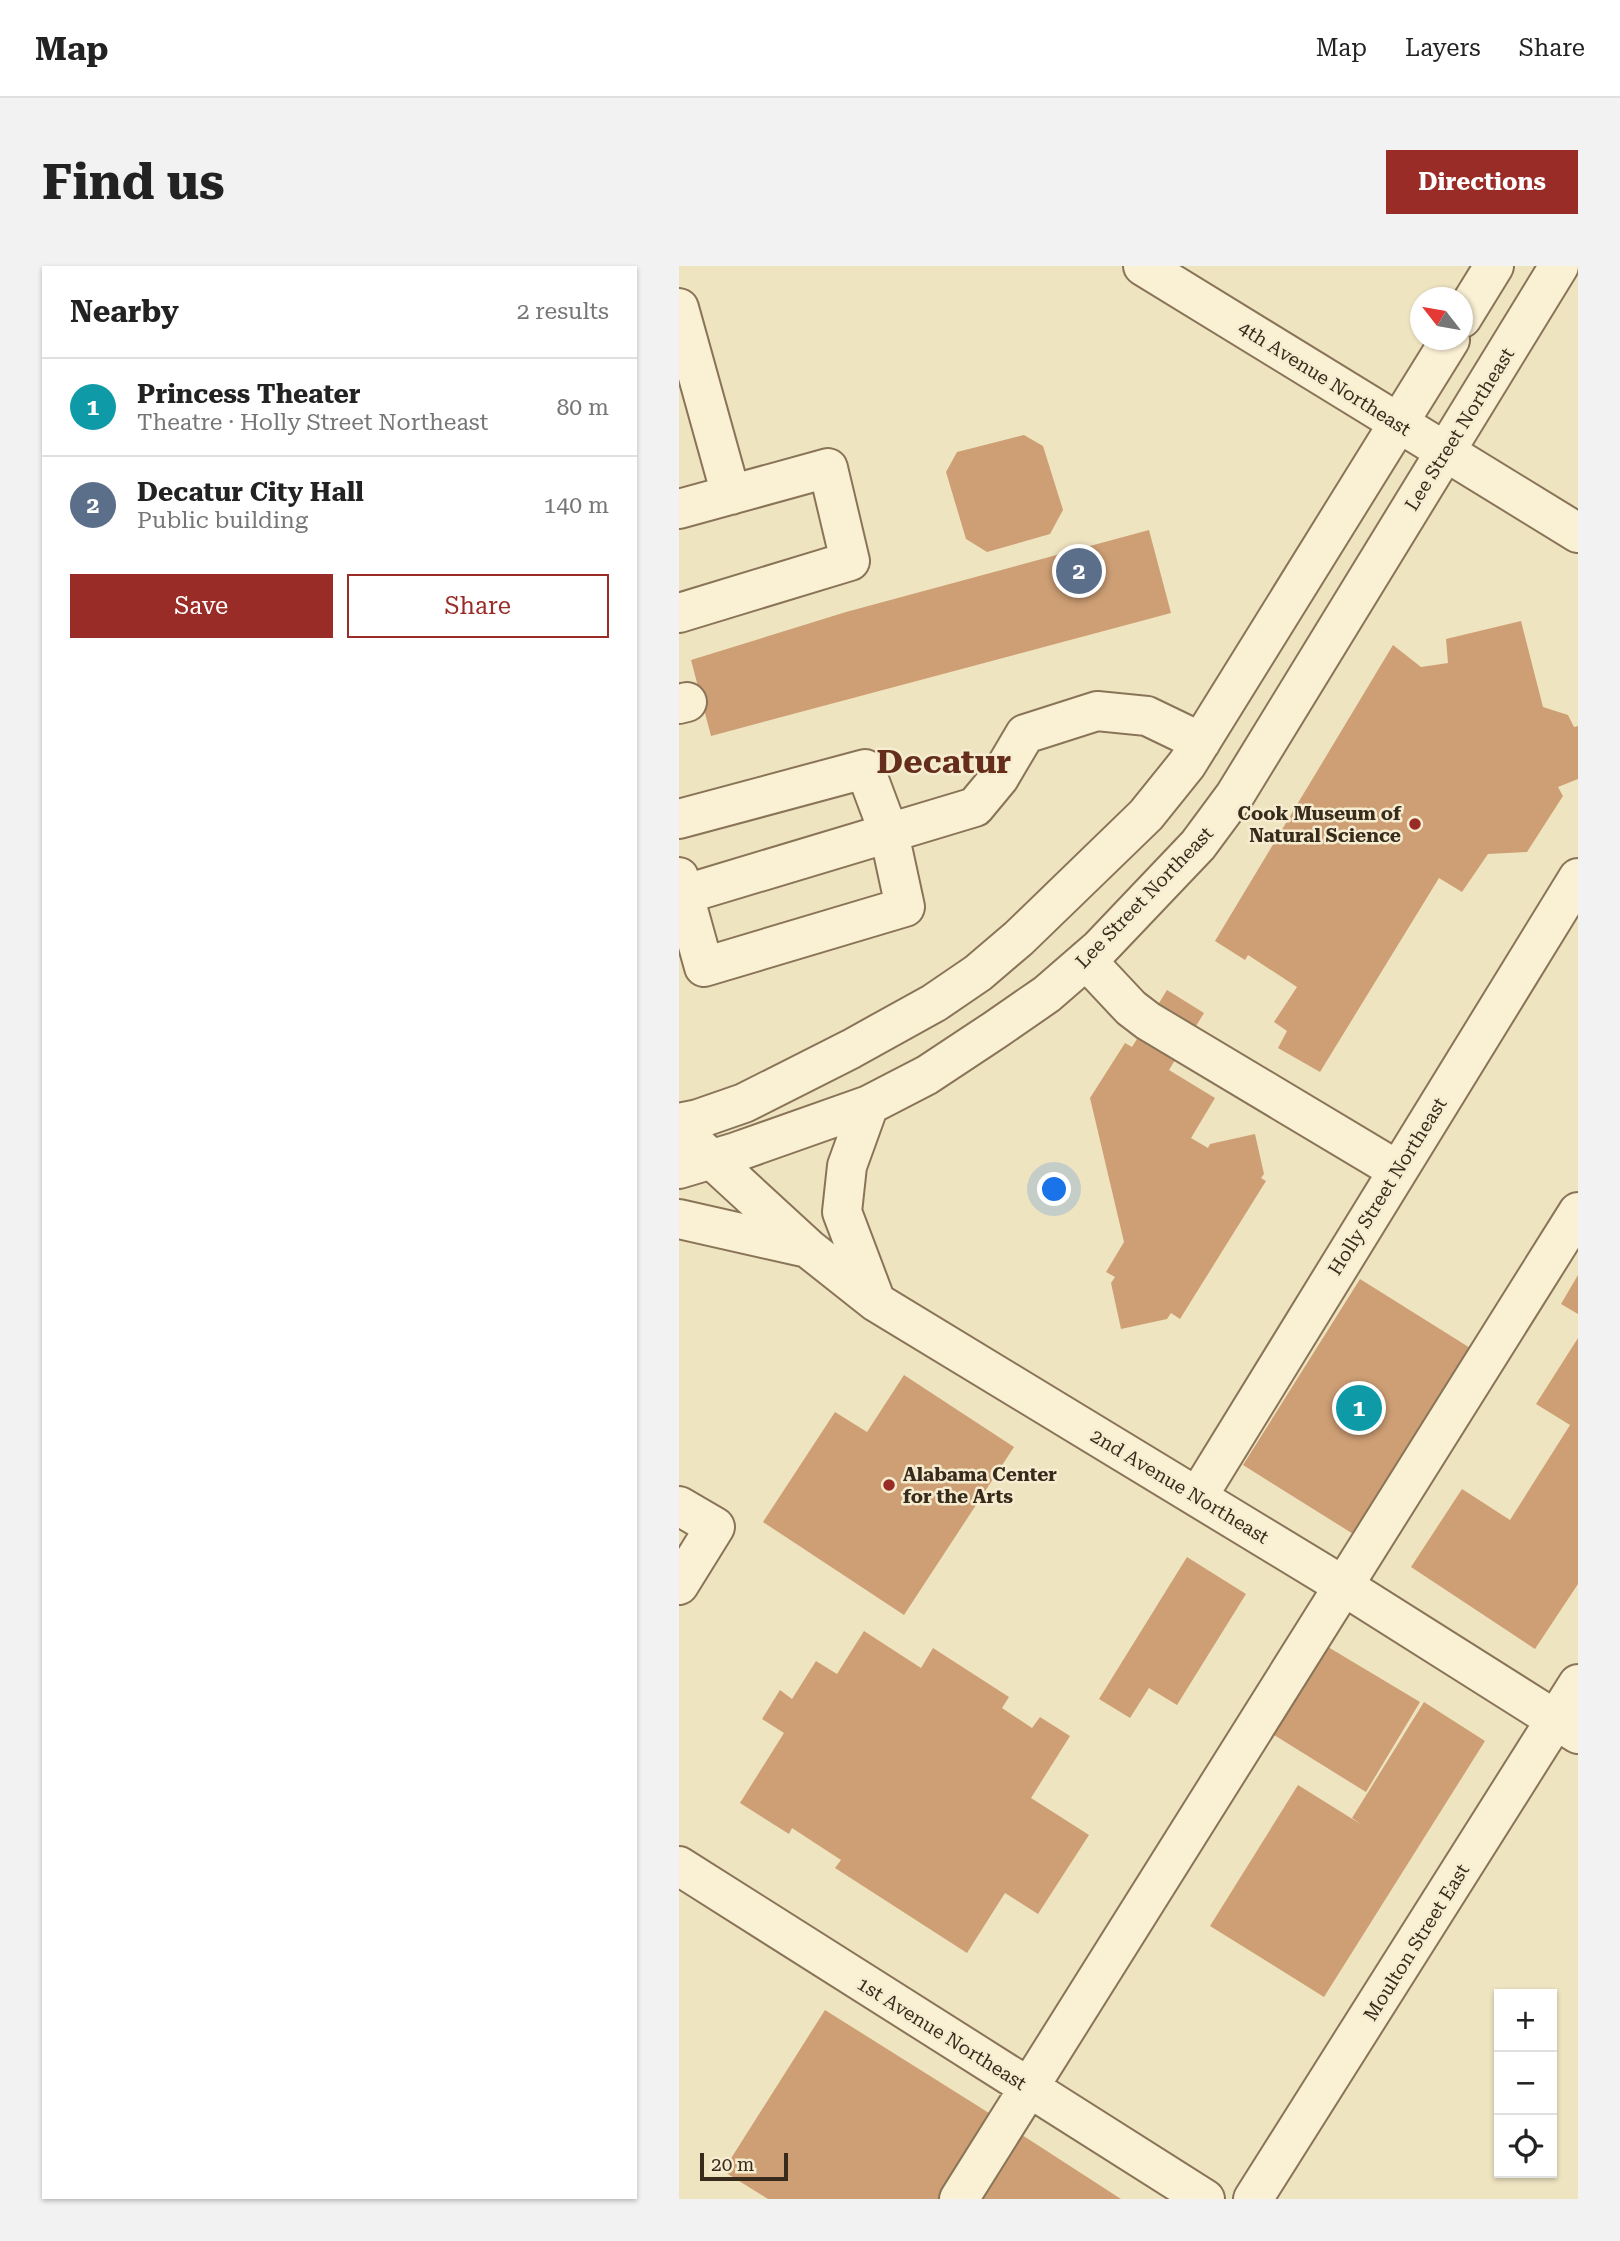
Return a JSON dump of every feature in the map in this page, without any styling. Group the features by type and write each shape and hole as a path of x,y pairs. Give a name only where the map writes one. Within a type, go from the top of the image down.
{"street":[{"name":"4th Avenue Northeast","path":"1143,266 1578,533"},
{"path":"1473,300 1494,266"},
{"name":"Lee Street Northeast","path":"695,1164 869,1105 927,1075 1047,994 1100,948 1198,845 1235,795 1559,266"},
{"path":"680,316 694,415 731,495"},
{"path":"679,1125 744,1103 780,1085 893,1027 978,973 1019,939 1146,816 1187,764 1444,350"},
{"path":"679,509 828,468 850,561 679,614"},
{"path":"679,820 865,769 889,833 905,907 704,967 681,889 889,833 975,807 999,778 1025,734 1097,711 1147,716 1201,742"},
{"name":"Holly Street Northeast","path":"1198,1496 1578,878"},
{"path":"1086,960 1131,1008 1148,1021 1393,1177"},
{"path":"869,1105 847,1166 842,1212 876,1301"},
{"name":"2nd Avenue Northeast","path":"679,1125 695,1164 876,1301 1198,1496 1567,1727"},
{"path":"959,2199 1578,1212"},
{"path":"679,1219 809,1249"},
{"path":"679,1506 715,1527 679,1585"},
{"name":"Moulton Street East","path":"1253,2199 1567,1727 1578,1685"},
{"name":"1st Avenue Northeast","path":"679,1866 1205,2199"}],"building":[{"path":"1024,435 1043,446 1063,510 1050,534 987,552 966,539 946,472 957,452"},
{"path":"1149,530 1171,613 711,736 691,660 846,612"},
{"name":"Cook Museum of Natural Science","path":"1521,621 1543,707 1568,715 1574,727 1578,726 1578,779 1558,787 1563,796 1527,852 1488,854 1462,892 1439,878 1320,1072 1278,1048 1287,1031 1274,1022 1297,987 1248,955 1245,960 1215,941 1393,645 1421,667 1448,663 1446,639"},
{"path":"1167,990 1204,1013 1169,1070 1215,1098 1191,1138 1208,1148 1210,1144 1255,1134 1264,1174 1261,1178 1266,1181 1180,1319 1171,1313 1167,1319 1121,1329 1111,1283 1115,1277 1106,1272 1124,1242 1090,1098 1125,1043 1132,1047"},
{"path":"1578,1275 1578,1314 1561,1304"},
{"path":"1360,1279 1475,1351 1358,1537 1243,1465"},
{"path":"1578,1338 1578,1584 1535,1649 1411,1567 1462,1489 1510,1520 1570,1425 1536,1404"},
{"name":"Alabama Center for the Arts","path":"904,1375 1014,1447 904,1615 763,1522 835,1412 867,1432"},
{"path":"1187,1557 1246,1594 1177,1705 1149,1688 1130,1718 1099,1699"},
{"path":"864,1631 921,1668 933,1648 1009,1697 1002,1708 1032,1728 1040,1717 1070,1736 1031,1798 1089,1835 1038,1914 1005,1893 967,1953 835,1868 841,1860 792,1828 789,1834 740,1803 784,1733 762,1719 780,1690 792,1699 816,1661 837,1674"},
{"path":"1323,1644 1420,1702 1366,1792 1269,1732"},
{"path":"1424,1702 1485,1741 1324,1997 1210,1926 1298,1785 1362,1825 1352,1818"},
{"path":"825,2010 997,2118 946,2199 768,2199 723,2171"},
{"path":"1019,2133 1121,2199 977,2199"}],"place":[{"name":"Decatur City Hall","path":"1079,571"},
{"name":"Cook Museum of Natural Science","path":"1415,824"},
{"name":"Princess Theater","path":"1359,1408"},
{"name":"Alabama Center for the Arts","path":"889,1485"}],"district":[{"name":"Decatur","path":"944,761"}]}
